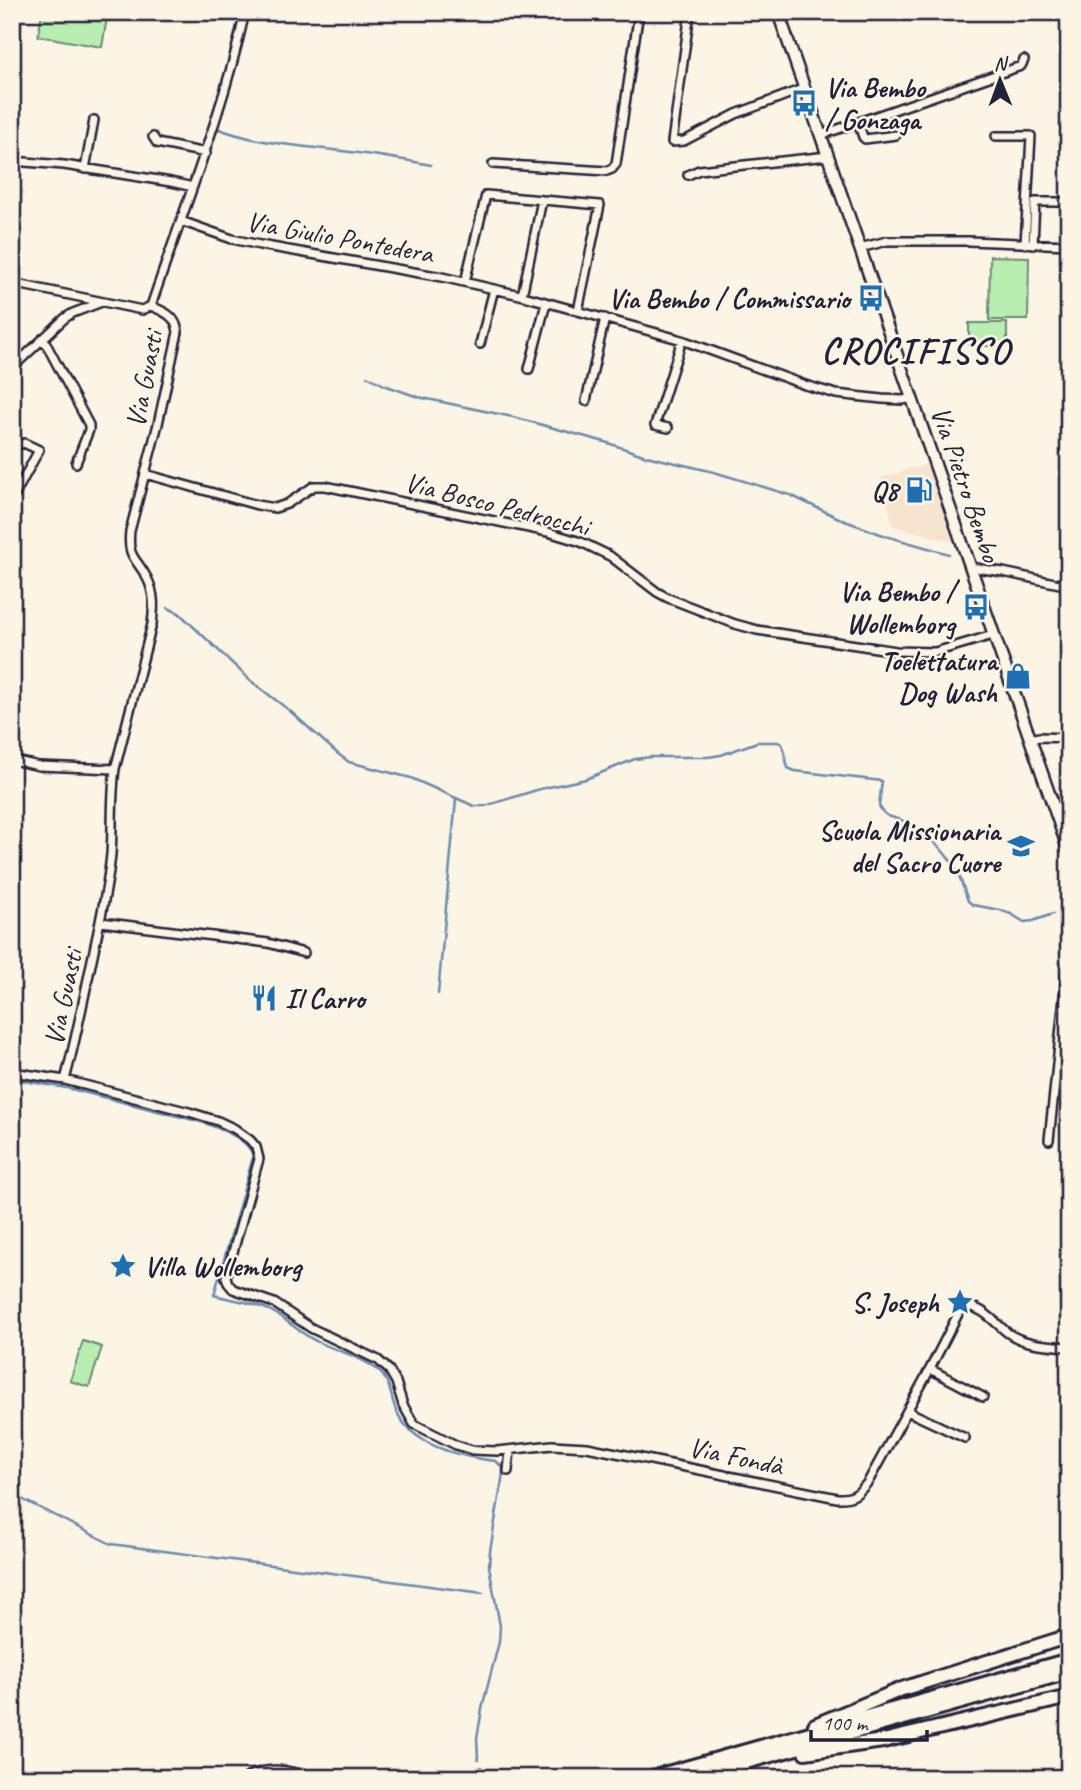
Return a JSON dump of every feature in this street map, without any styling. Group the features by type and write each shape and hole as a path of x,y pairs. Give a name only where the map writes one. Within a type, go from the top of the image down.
{"highway":[{"path":"727,1762 760,1743 809,1727 902,1689 1069,1636"},
{"path":"689,1778 727,1762 1069,1660"},
{"path":"650,1778 727,1762 1069,1672"},
{"path":"727,1762 764,1763 801,1752 883,1741 1069,1697"}],"main road":[{"name":"Via Pietro Bembo","path":"778,12 1069,851"},
{"path":"249,1778 269,1771 305,1778"}],"street":[{"name":"Via Guasti","path":"65,1080 78,1033 101,922 111,855 112,788 115,769 155,606 148,580 129,546 130,531 178,332 172,316 150,306 206,153 246,12"},
{"path":"493,164 607,172 612,169 616,164 639,12"},
{"path":"690,12 671,142 684,141 736,114 805,88"},
{"path":"821,135 1023,63"},
{"path":"85,169 94,120"},
{"path":"858,122 865,139 895,135"},
{"path":"996,136 1031,136 1029,244"},
{"path":"153,137 157,143 206,153"},
{"path":"688,175 699,170 828,156"},
{"path":"12,161 171,181 193,187"},
{"path":"464,282 486,195 600,205 578,311"},
{"path":"520,295 542,200"},
{"path":"1029,244 1035,202 1068,202"},
{"name":"Via Giulio Pontedera","path":"181,221 232,239 520,295 682,340 836,394 894,400 912,398"},
{"path":"860,248 887,241 1069,245"},
{"path":"12,283 142,310 150,306"},
{"path":"480,344 494,289"},
{"path":"12,368 57,324 73,313 103,302"},
{"path":"528,369 546,303"},
{"path":"586,401 605,318"},
{"path":"43,338 89,425 76,463"},
{"path":"668,428 655,425 682,340"},
{"path":"12,349 22,358"},
{"path":"12,447 24,443 39,450 12,500"},
{"name":"Via Bosco Pedrocchi","path":"145,474 275,508 287,504 314,486 326,486 548,532 581,542 610,556 668,598 757,630 918,653 935,652 993,635"},
{"path":"971,570 976,568 1003,572 1069,586"},
{"path":"1030,739 1069,738"},
{"path":"12,760 39,766 115,769"},
{"name":"Via Guasti","path":"101,922 268,943 304,953"},
{"path":"1049,1140 1069,950"},
{"path":"12,1072 65,1080 189,1112 218,1121 250,1140 256,1147 258,1164 226,1276 228,1283 233,1289 274,1303 312,1328 378,1360 389,1370 396,1382 403,1405 414,1424 465,1448 510,1451 508,1471"},
{"name":"Via Fondà","path":"510,1451 552,1445 587,1447 837,1499 849,1499 869,1482 958,1314 966,1306 979,1309 1018,1338 1039,1344 1069,1347"},
{"path":"930,1369 983,1397"},
{"path":"907,1411 965,1438"}],"shaded area":[{"path":"927,464 953,542 893,526 881,478"}],"green space":[{"path":"42,12 108,12 102,47 38,36"},
{"path":"990,256 1029,257 1028,320 989,320"},
{"path":"969,323 1007,323 1007,346 969,346"},
{"path":"83,1341 102,1347 89,1387 70,1381"}],"waterway":[{"path":"219,129 271,142 431,165"},
{"path":"367,376 418,397 513,417 790,495 845,521 949,554"},
{"path":"168,608 179,613 251,681 349,762 411,778 474,806 485,806 540,789 586,779 635,759 708,757 757,742 778,742 782,744 788,768 795,771 882,781 879,806 883,812 910,823 940,848 951,861 968,901 973,905 1000,910 1024,922 1053,914"},
{"path":"438,994 456,799"},
{"path":"12,1079 67,1088 205,1123 240,1140 253,1157 214,1295 264,1308 310,1338 372,1366 386,1380 396,1410 413,1433 439,1448 496,1461 503,1468 489,1566 500,1626 499,1642 483,1704 477,1738 478,1759"},
{"path":"12,1494 111,1544 483,1593"},
{"path":"481,1767 486,1778"}],"place":[{"name":"Via Bembo / Gonzaga","path":"804,103"},
{"name":"Via Bembo / Commissario","path":"871,298"},
{"name":"Q8","path":"919,490"},
{"name":"Via Bembo / Wollemborg","path":"976,607"},
{"name":"Toelettatura Dog Wash","path":"1018,676"},
{"name":"Scuola Missionaria del Sacro Cuore","path":"1021,846"},
{"name":"Il Carro","path":"264,998"},
{"name":"Villa Wollemborg","path":"123,1266"},
{"name":"S. Joseph","path":"960,1302"}],"district":[{"name":"CROCIFISSO","path":"916,351"}]}
